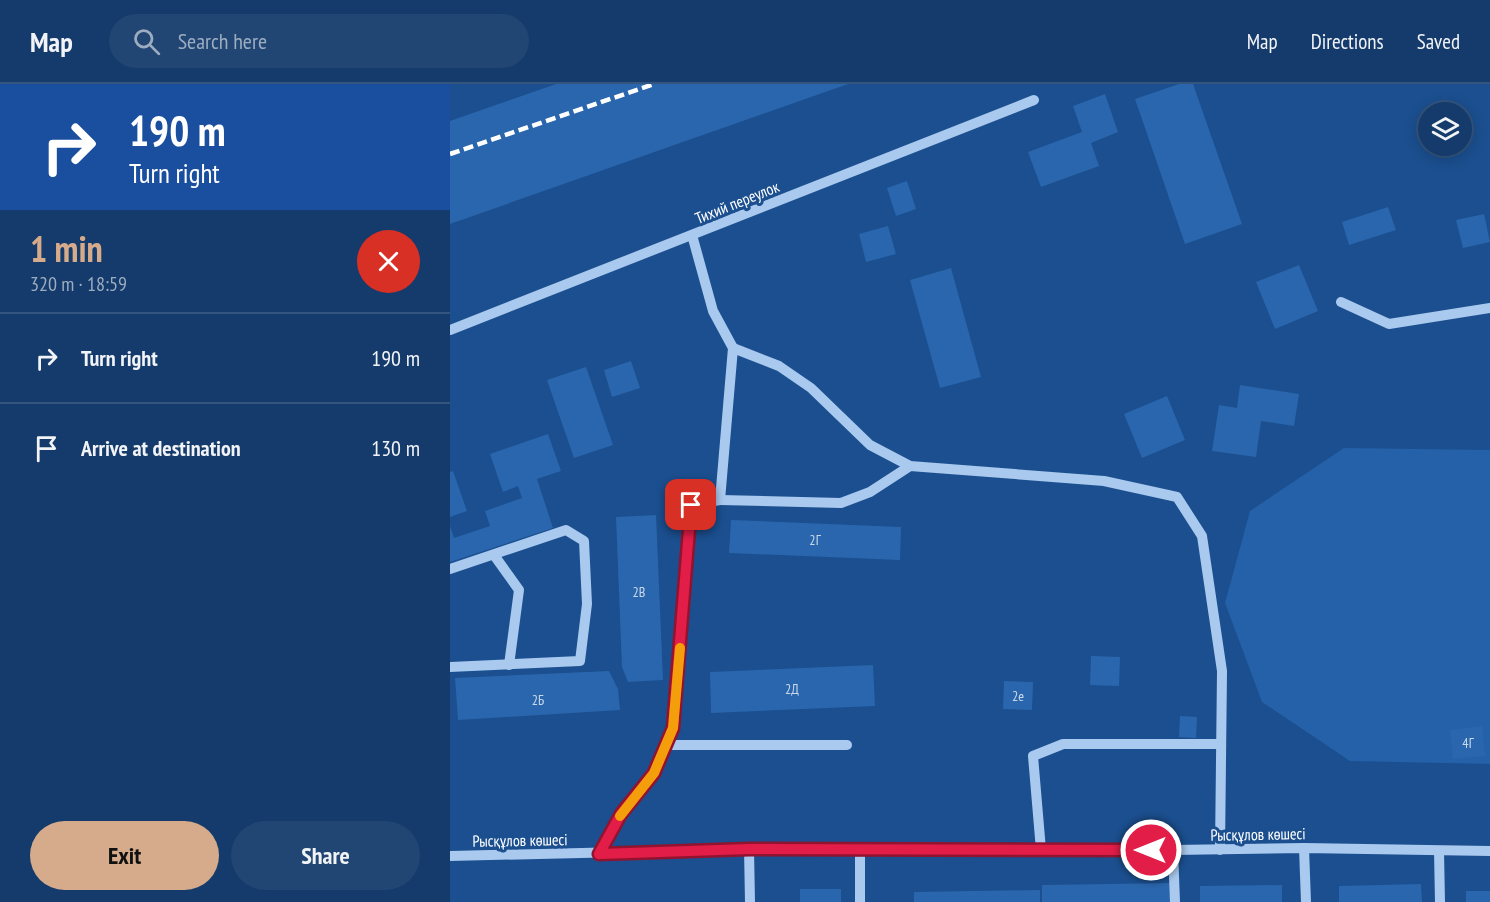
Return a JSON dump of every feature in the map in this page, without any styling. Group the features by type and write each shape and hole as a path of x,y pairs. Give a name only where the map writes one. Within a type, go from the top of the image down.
{"street":[{"name":"Тихий переулок","path":"450,330 1034,100"},
{"path":"693,235 713,311 733,348 720,500"},
{"path":"1341,302 1389,324 1490,308"},
{"path":"733,348 779,366 811,388 870,445 910,466 1104,481 1177,497 1202,536 1222,671 1220,850"},
{"path":"599,854 621,814 654,773 673,728 691,505 720,500 841,503 870,492 910,466"},
{"path":"450,569 566,530 584,541 587,604 580,661 450,667"},
{"path":"494,555 519,590 509,664"},
{"path":"1041,850 1033,756 1063,744 1220,744"},
{"path":"666,745 847,745"},
{"path":"1304,848 1306,902"},
{"name":"Рысқұлов көшесі","path":"450,856 749,849 1220,850 1304,848 1490,851"},
{"path":"749,849 750,902"},
{"path":"860,850 860,902"},
{"path":"1173,850 1175,902"},
{"path":"1439,851 1440,902"}],"shaded area":[{"path":"1344,448 1490,450 1490,764 1350,761 1262,702 1225,603 1250,511"}],"building":[{"path":"556,84 848,84 450,224 450,121"},
{"path":"1179,84 1193,84 1242,224 1185,244 1135,99"},
{"path":"1105,94 1118,132 1091,143 1099,166 1041,187 1028,152 1082,132 1073,106"},
{"path":"907,181 916,209 896,216 887,188"},
{"path":"1388,207 1396,230 1349,245 1342,222"},
{"path":"1484,214 1490,242 1463,248 1456,220"},
{"path":"888,226 896,254 866,262 859,234"},
{"path":"1299,265 1318,311 1275,329 1256,282"},
{"path":"951,268 981,377 940,388 910,280"},
{"path":"631,361 640,388 612,397 604,370"},
{"path":"586,367 613,445 574,458 547,380"},
{"path":"1240,385 1299,394 1294,426 1261,421 1256,457 1212,451 1219,405 1237,408"},
{"path":"1167,396 1185,440 1142,458 1124,414"},
{"path":"548,434 561,471 537,479 553,528 450,562 450,526 454,538 490,526 485,511 522,498 518,486 503,492 490,454"},
{"path":"453,471 467,511 450,517 450,472"},
{"path":"656,515 663,680 628,682 622,667 616,517"},
{"path":"731,520 901,527 900,560 729,553"},
{"path":"1091,656 1120,657 1119,686 1090,685"},
{"path":"873,665 875,706 711,713 710,672"},
{"path":"609,671 618,689 620,710 458,720 455,678"},
{"path":"1004,681 1033,682 1032,710 1003,709"},
{"path":"1180,716 1197,717 1196,738 1179,737"},
{"path":"1482,726 1485,756 1453,759 1450,730"},
{"path":"1172,883 1173,902 1042,902 1042,885"},
{"path":"1421,884 1422,902 1339,902 1339,886"},
{"path":"1282,885 1282,902 1200,902 1200,886"},
{"path":"800,889 841,889 841,902 800,902"},
{"path":"1040,890 1040,902 914,902 914,892"},
{"path":"1466,891 1490,891 1490,902 1466,902"}],"railway":[{"path":"450,154 654,84"}],"slow traffic":[{"path":"620,816 654,773 673,728 680,648"}],"route":[{"path":"691,505 673,728 654,773 621,814 599,854 749,849 1151,850"}]}
